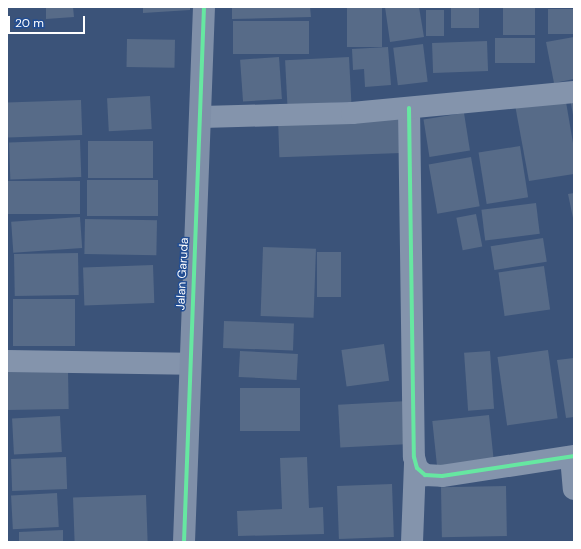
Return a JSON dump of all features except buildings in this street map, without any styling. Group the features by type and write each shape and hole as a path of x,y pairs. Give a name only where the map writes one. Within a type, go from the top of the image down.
{"street":[{"name":"Jalan Garuda","path":"184,542 188,364 202,117 204,7"},
{"path":"202,117 409,108 574,92"},
{"path":"409,108 415,463 412,542"},
{"path":"7,361 188,364"},
{"path":"415,463 422,473 442,476 573,457 574,489"}],"cycle path":[{"path":"184,542 204,7"},
{"path":"409,108 414,457 417,468 425,475 442,476 574,456"}]}
